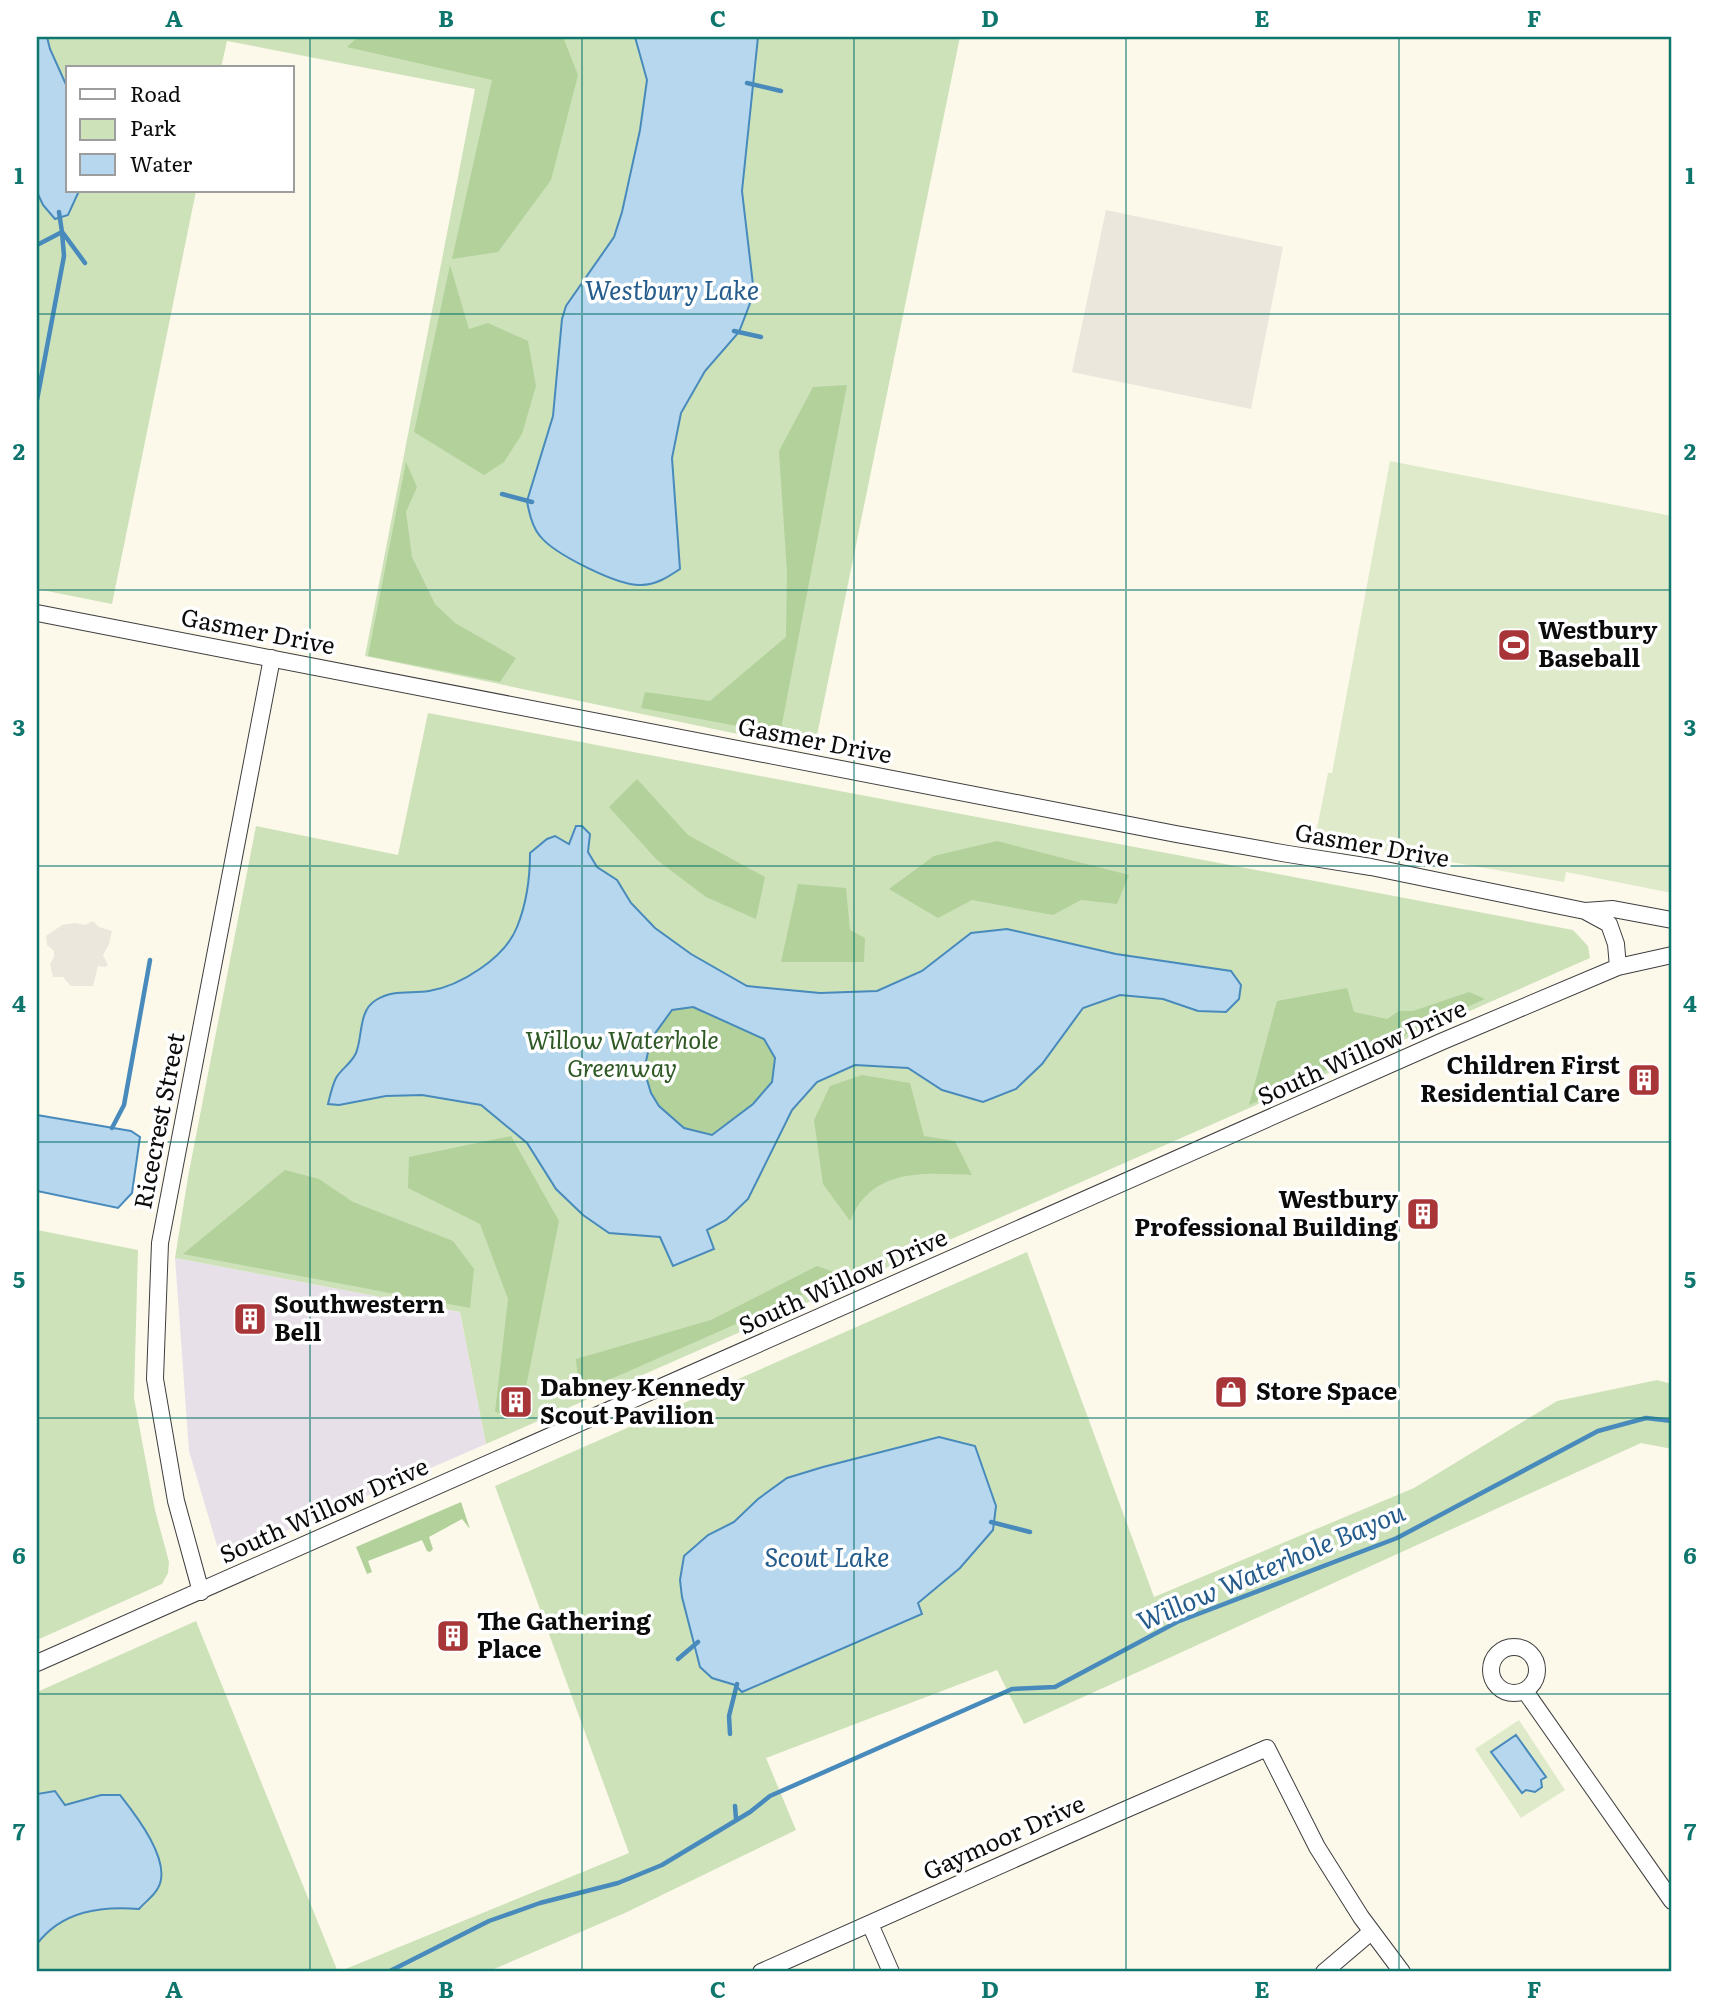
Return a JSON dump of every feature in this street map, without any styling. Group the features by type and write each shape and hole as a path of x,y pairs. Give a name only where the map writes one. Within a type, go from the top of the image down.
{"street":[{"name":"Gasmer Drive","path":"37,613 1176,834 1371,867 1585,911 1613,909 1672,920"},
{"name":"Ricecrest Street","path":"201,1592 176,1501 155,1378 160,1243 272,658"},
{"name":"Gasmer Drive","path":"1585,911 1609,924 1616,944 1618,967"},
{"name":"South Willow Drive","path":"37,1663 1443,1041 1618,967 1672,955"},
{"path":"1525,1691 1672,1901"},
{"name":"Gaymoor Drive","path":"761,1972 1267,1748 1317,1847 1371,1932"},
{"path":"870,1924 891,1972"},
{"path":"1324,1972 1371,1932 1402,1972"}],"shaded area":[{"path":"1106,210 1283,247 1251,409 1072,372"},
{"path":"93,921 99,927 112,931 103,955 108,965 98,966 93,986 71,986 63,977 53,977 50,964 54,951 47,945 46,936 62,925 85,925"},
{"path":"175,1258 460,1312 486,1444 221,1559 189,1451"}],"green space":[{"path":"37,37 960,37 814,750 365,656 475,89 227,41 221,66 66,66 66,192 196,192 112,604 37,589"},
{"path":"358,37 563,37 578,75 551,180 498,252 452,259 492,80 347,47"},
{"path":"450,265 469,329 488,323 528,341 536,386 522,434 504,462 484,475 414,432"},
{"path":"847,385 780,734 641,708 645,692 710,701 786,637 787,573 779,451 813,387"},
{"name":"Westbury Baseball","path":"1390,461 1672,516 1672,893 1566,872 1564,882 1315,838 1328,773 1332,773"},
{"path":"406,462 417,487 406,512 412,557 435,604 455,623 516,658 500,682 368,656"},
{"name":"Willow Waterhole Greenway","path":"428,713 1573,930 1588,946 1590,958 486,1444 460,1312 175,1258 188,1177 256,826 398,855"},
{"path":"637,779 688,835 765,877 756,919 706,897 657,860 609,807"},
{"path":"997,841 1129,875 1117,904 1081,900 1053,915 972,900 938,918 889,889 934,856"},
{"path":"798,884 846,888 850,930 865,938 864,962 781,962"},
{"path":"1347,988 1354,1012 1387,1019 1399,1011 1413,1011 1469,992 1485,999 1249,1105 1277,1001"},
{"path":"693,1007 764,1039 775,1058 772,1082 753,1104 712,1135 684,1128 659,1106 651,1093 644,1070 651,1039 672,1010"},
{"path":"862,1075 910,1083 924,1136 955,1141 972,1175 915,1175 888,1181 863,1199 850,1221 823,1184 814,1120 830,1086"},
{"path":"511,1136 559,1221 520,1417 495,1412 508,1299 480,1224 408,1188 409,1157"},
{"path":"285,1170 319,1179 353,1202 453,1241 474,1269 470,1308 183,1254"},
{"path":"37,1230 138,1250 134,1398 155,1510 169,1562 168,1573 162,1584 37,1640"},
{"path":"1027,1252 1154,1597 1414,1488 1557,1401 1657,1380 1672,1384 1672,1449 1641,1443 1024,1724 997,1670 766,1758 796,1830 625,1913 487,1972 338,1972 629,1853 495,1486"},
{"path":"817,1266 845,1276 579,1393 576,1359 711,1320"},
{"path":"461,1502 470,1529 462,1519 429,1537 433,1549 430,1552 422,1540 368,1561 372,1572 367,1574 356,1547"},
{"path":"196,1621 338,1972 37,1972 37,1692"},
{"path":"1519,1720 1565,1790 1521,1818 1475,1749"}],"water":[{"path":"37,37 47,37 66,85 66,192 79,192 68,215 55,219 43,205 37,192"},
{"name":"Westbury Lake","path":"635,37 758,37 742,191 754,293 739,332 705,371 681,413 672,458 680,569 666,578 646,585 631,584 603,575 558,551 540,536 535,528 527,501 553,416 562,319 566,306 614,237 622,212 640,130 647,80"},
{"path":"576,826 582,826 590,834 588,852 597,867 617,880 631,903 655,928 691,954 747,986 820,993 877,991 922,971 971,933 1007,929 1116,954 1231,971 1241,985 1239,999 1226,1012 1198,1011 1163,999 1120,995 1083,1008 1042,1064 1016,1089 983,1102 942,1090 908,1068 855,1065 817,1082 792,1110 748,1199 726,1220 707,1230 714,1249 673,1266 660,1237 609,1233 583,1215 556,1189 527,1143 481,1105 422,1095 386,1096 339,1105 328,1104 336,1078 356,1053 364,1017 370,1005 389,994 441,988 467,977 492,960 503,949 517,927 527,891 530,853 555,836 569,844","holes":["693,1007 764,1039 775,1058 772,1082 753,1104 712,1135 684,1128 659,1106 651,1093 644,1070 651,1039 672,1010"]},
{"path":"37,1115 131,1131 140,1137 132,1193 118,1208 37,1191"},
{"name":"Scout Lake","path":"939,1437 975,1446 996,1506 993,1530 960,1568 918,1603 922,1614 742,1692 735,1685 712,1678 700,1667 682,1597 680,1580 684,1556 708,1535 734,1522 758,1499 787,1478"},
{"path":"1516,1735 1546,1777 1541,1780 1542,1787 1535,1792 1526,1790 1522,1793 1491,1752"},
{"path":"55,1791 65,1805 101,1795 120,1795 157,1852 161,1877 156,1891 139,1909 83,1913 58,1924 37,1944 37,1794"}],"waterway":[{"path":"747,83 781,91"},
{"path":"37,245 62,232 59,212"},
{"path":"37,400 64,256 62,232"},
{"path":"63,233 85,263"},
{"path":"734,331 761,337"},
{"path":"502,494 532,502"},
{"path":"112,1128 124,1105 150,960"},
{"name":"Willow Waterhole Bayou","path":"388,1972 489,1921 540,1903 618,1883 662,1865 750,1812 770,1796 1012,1689 1055,1687 1177,1622 1397,1538 1598,1431 1646,1418 1672,1421"},
{"path":"991,1522 1030,1532"},
{"path":"678,1659 698,1642"},
{"path":"730,1734 729,1716 737,1684"},
{"path":"735,1806 736,1819"}],"place":[{"name":"Westbury Baseball","path":"1514,645"},
{"name":"Children First Residential Care","path":"1644,1080"},
{"name":"Westbury Professional Building","path":"1423,1214"},
{"name":"Southwestern Bell","path":"250,1319"},
{"name":"Store Space","path":"1231,1392"},
{"name":"Dabney Kennedy Scout Pavilion","path":"516,1402"},
{"name":"The Gathering Place","path":"453,1636"}]}
